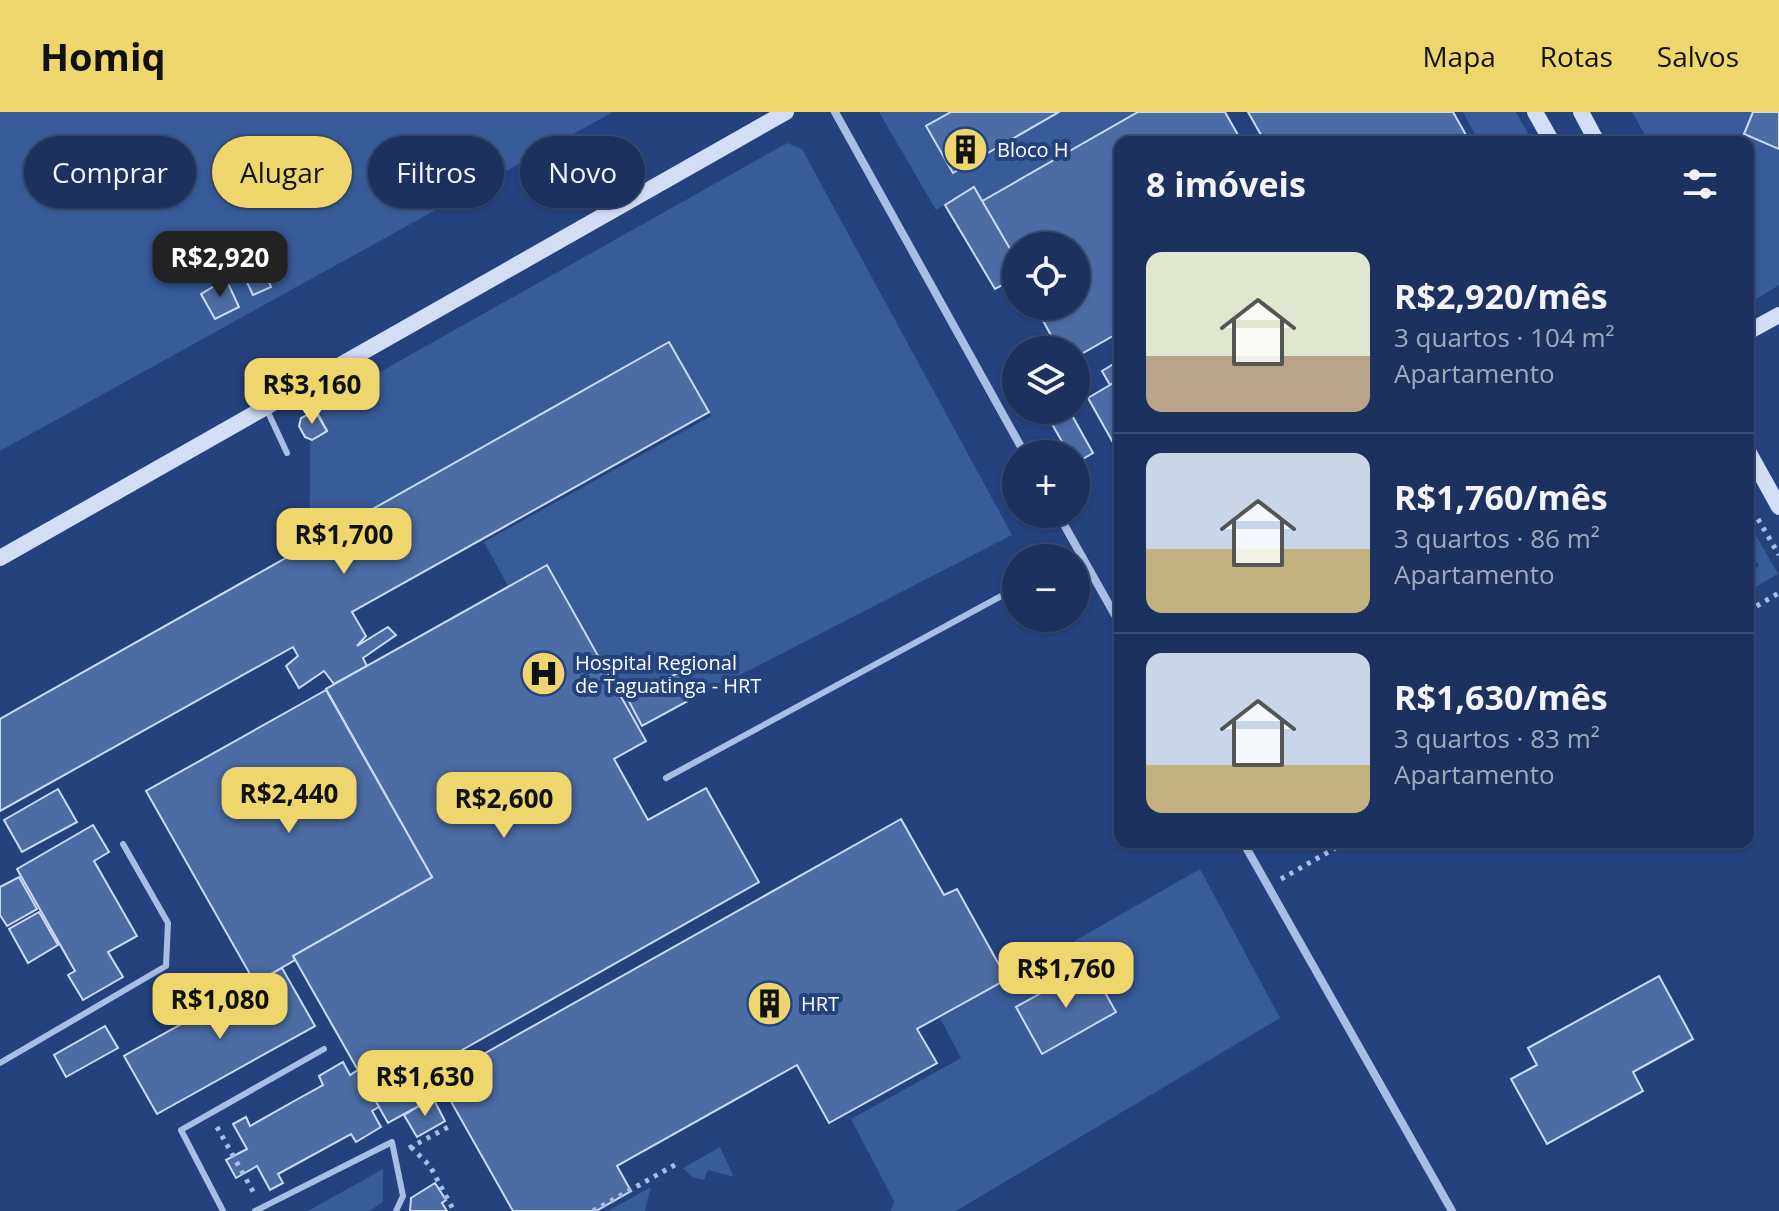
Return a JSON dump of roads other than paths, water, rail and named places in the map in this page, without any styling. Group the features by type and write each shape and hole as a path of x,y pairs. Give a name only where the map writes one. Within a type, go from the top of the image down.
{"street":[{"path":"0,558 786,112"},
{"path":"835,112 1017,440"},
{"path":"1535,112 1549,136"},
{"path":"1581,112 1594,136"},
{"path":"1754,329 1779,315"},
{"path":"1754,462 1779,507"},
{"path":"1090,578 1114,615"},
{"path":"1246,848 1452,1211"}],"lane":[{"path":"265,407 287,453"},
{"path":"666,778 1002,596"},
{"path":"0,1063 166,966 168,923 123,844"},
{"path":"223,1211 181,1130 324,1049"},
{"path":"257,1210 392,1142 403,1196 396,1211"}],"place":[{"name":"Bloco H","path":"966,149"},
{"name":"Hospital Regional de Taguatinga - HRT","path":"544,673"},
{"name":"HRT","path":"770,1003"}]}
